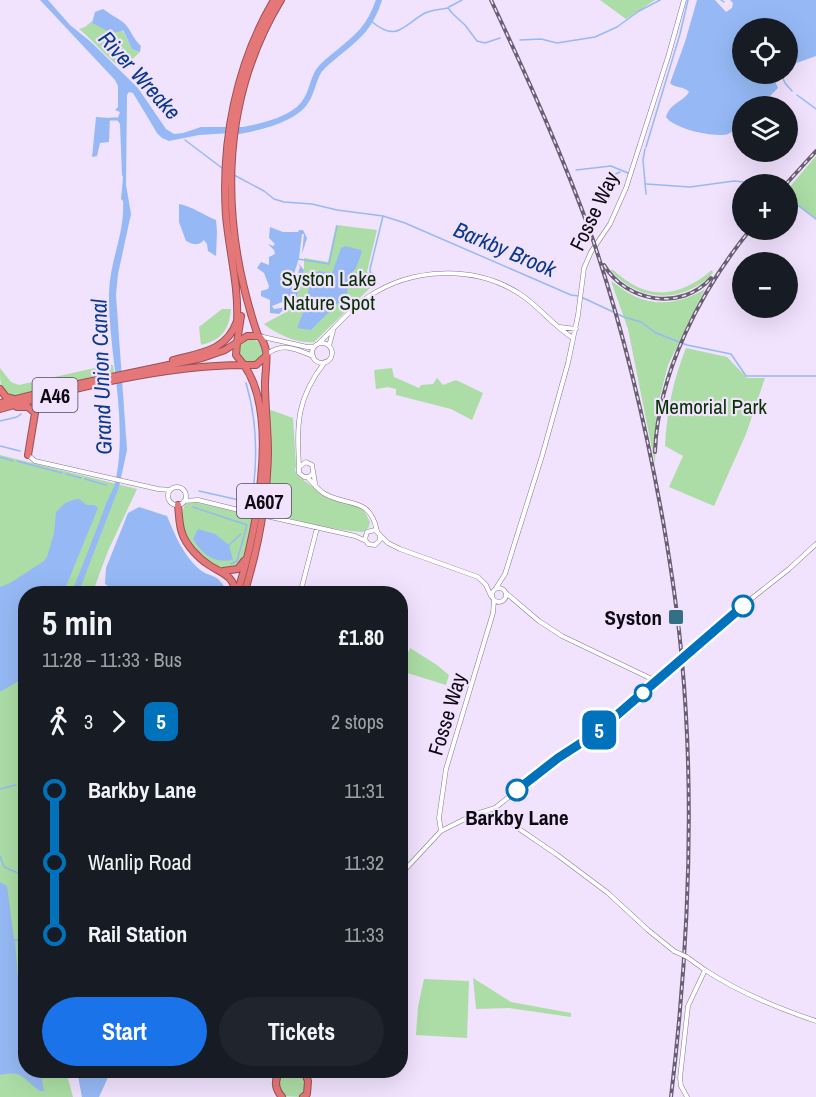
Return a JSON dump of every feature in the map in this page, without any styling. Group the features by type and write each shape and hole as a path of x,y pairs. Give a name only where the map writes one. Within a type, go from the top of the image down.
{"highway":[{"path":"228,176 235,237 250,309 258,336 264,343 266,355 256,365 243,365 236,355 241,310 226,218 228,165 230,140 243,79 257,33 274,0"},
{"path":"243,79 280,0"},
{"path":"144,370 212,350 220,346 233,333 237,311 231,252"},
{"path":"237,343 247,336 258,336"},
{"name":"A46","path":"126,376 202,358 237,343"},
{"name":"A607","path":"246,586 256,546 266,482 268,439 266,355"},
{"name":"A46","path":"0,403 126,376 189,368 243,365"},
{"name":"A607","path":"239,586 250,550 257,508 262,439 258,397 252,377 243,365"},
{"name":"A46","path":"0,409 110,379"},
{"path":"0,394 0,389 6,397 15,399"},
{"path":"0,409 23,406 28,407 34,413 28,455"},
{"path":"178,505 182,533 189,545 196,555 222,571 234,586"},
{"path":"222,571 234,571 241,567 250,550"},
{"path":"276,1078 282,1097"},
{"path":"276,1083 278,1078"},
{"path":"305,1096 307,1078"}],"street":[{"name":"Fosse Way","path":"504,577 544,450 576,329 582,273 587,260 610,224 626,188 684,0"},
{"path":"313,356 316,346 352,310 379,291 406,279 450,273 481,278 514,290 539,308 573,338"},
{"path":"559,327 576,329"},
{"path":"329,346 333,330"},
{"path":"258,336 307,347 323,343 329,346 332,357 325,362 315,376 300,412 297,432 301,476 307,477 327,495 358,504 369,512 379,534 388,543"},
{"path":"266,355 279,347 297,349 313,356 316,361 315,376"},
{"path":"316,361 325,362"},
{"path":"298,454 312,465 315,484"},
{"path":"28,455 35,461 123,482 158,489 177,488 198,500"},
{"path":"299,467 306,462"},
{"path":"307,477 313,473"},
{"path":"158,489 168,497 172,504 178,505 184,501 198,500 355,536 373,545 388,543 478,577 486,585 493,598 515,601"},
{"path":"168,497 170,490"},
{"path":"184,491 184,501"},
{"path":"366,542 373,519"},
{"path":"311,527 313,541"},
{"path":"302,586 317,528"},
{"path":"355,536 368,533 379,534"},
{"path":"378,543 379,534"},
{"path":"408,866 441,831 473,815 495,808 558,758 595,734 816,544"},
{"path":"493,598 496,588 504,577"},
{"path":"504,577 505,591"},
{"path":"486,585 505,591 539,621 562,636 656,681"},
{"name":"Fosse Way","path":"494,609 502,601 505,591"},
{"name":"Fosse Way","path":"441,831 439,818 446,769 494,609 493,598"},
{"path":"495,808 504,818 608,894 674,951 732,986 780,1009 816,1020"},
{"path":"687,1097 681,1086 680,1078 688,1006 705,970"},
{"path":"276,1083 276,1097"}],"green space":[{"path":"600,0 655,0 626,19"},
{"path":"92,21 111,31 122,29 132,49 140,52 125,66 124,70 79,29"},
{"path":"816,156 816,220 798,205 798,177"},
{"name":"Syston Lake Nature Spot","path":"336,225 377,230 367,272 370,288 314,342 288,338 264,324 288,311 297,296 304,270 304,258 328,262"},
{"path":"612,269 637,287 662,292 686,287 712,270 713,273 689,290 662,296 635,289 623,282 611,271"},
{"path":"611,281 636,297 654,302 680,300 705,289 668,365 656,412 655,464 628,329"},
{"path":"222,309 231,309 226,328 219,337 201,345 199,327"},
{"path":"250,339 258,343 262,351 258,359 250,363 242,359 238,351 242,343"},
{"name":"Memorial Park","path":"686,348 727,357 747,378 765,378 746,434 714,506 669,487 683,456 665,446 671,396"},
{"path":"113,365 114,372 19,396 8,394 1,384 0,368 11,382 19,385"},
{"path":"392,368 394,377 419,388 421,385 433,384 437,378 443,385 456,380 483,393 472,420 451,409 396,395 396,389 388,387 376,389 374,370"},
{"path":"268,409 293,418 297,475 326,497 364,510 370,522 369,527 363,532 314,524 266,511 270,454"},
{"path":"0,455 137,489 108,551 95,586 18,586 18,1078 68,1078 73,1097 0,1097"},
{"path":"195,502 254,516 245,555 239,566 227,569 215,567 206,562 191,544 186,534 182,513 185,504"},
{"path":"410,648 449,675 446,685 408,673"},
{"path":"473,978 511,1002 571,1013 571,1017 509,1008 476,1009"},
{"path":"424,979 469,981 467,1038 416,1035 418,1007"},
{"path":"277,1078 307,1078 303,1097 280,1096"}],"water":[{"path":"40,0 48,0 70,25 91,42 138,88 166,129 174,134 201,127 245,127 246,132 199,135 169,141 157,133 133,93 129,92 127,95 126,185 131,214 118,274 116,295 127,450 119,487 81,586 74,586 114,485 119,455 119,408 111,339 109,292 123,213 120,124 117,120 120,112 115,110 118,107 118,86 115,80"},
{"path":"697,0 715,0 726,12 732,8 733,3 730,0 816,0 816,56 798,62 798,18 732,18 732,84 776,84 778,88 770,96 732,96 732,131 728,134 714,135 695,132 677,125 666,117 670,109 689,92 670,83"},
{"path":"103,9 126,25 141,46 140,52 132,49 123,30 111,32 92,23 95,12"},
{"path":"96,117 110,118 109,142 100,143 97,156 92,157"},
{"path":"179,204 216,220 216,256 208,251 204,240 196,244 186,241 179,222"},
{"path":"270,227 283,232 303,230 307,238 302,254 304,234 302,234 299,258 291,283 294,287 300,267 298,263 304,270 297,296 290,296 285,301 272,306 274,309 288,306 279,314 270,313 270,300 261,296 261,291 268,289 269,286 264,273 257,268 261,262 269,265 269,257 275,254 268,244 273,246 275,244 269,238"},
{"path":"345,246 362,252 356,268 349,276 347,294 311,330 297,328 306,305 311,275 319,271 332,273 341,248"},
{"path":"79,499 87,505 94,505 98,508 66,586 18,586 18,681 0,692 0,587 44,561 54,533 56,512 65,503"},
{"path":"139,507 167,516 188,557 199,569 219,580 224,586 108,586 105,584 106,568 128,513"},
{"path":"198,529 215,534 229,545 233,560 214,559 205,554 193,539"},
{"path":"0,882 7,886 14,939 18,939 15,941 18,979 18,1075 0,1075"},
{"path":"23,1078 41,1078 44,1091 40,1091"},
{"path":"78,1078 108,1078 99,1097 82,1097"}],"waterway":[{"name":"River Wreake","path":"239,131 278,121 299,109 308,96 320,69 363,30 372,17 379,0"},
{"path":"449,7 462,0"},
{"path":"520,40 541,39 557,43 595,37 617,27 639,11 660,0"},
{"path":"646,147 688,0"},
{"path":"371,21 380,28 393,32 405,27 425,13 448,8 477,41 485,43 500,38"},
{"path":"786,84 792,91"},
{"path":"797,95 816,109"},
{"path":"110,119 118,119"},
{"name":"Barkby Brook","path":"185,140 222,168"},
{"path":"645,149 643,160 646,194"},
{"path":"576,170 611,166 628,173"},
{"path":"611,176 620,172"},
{"name":"Barkby Brook","path":"234,175 274,199 284,202 312,204 383,216 405,223 571,295 579,296 624,317 641,322 656,333 687,345 731,354 746,376 816,376"},
{"path":"646,184 690,187 732,181"},
{"path":"798,206 816,219"},
{"path":"371,279 370,269 383,216"},
{"path":"298,259 329,264 337,226"},
{"path":"371,273 375,278"},
{"path":"199,491 248,502 252,498 255,440 246,383"},
{"path":"0,421 21,414"},
{"path":"0,446 20,451"},
{"path":"0,457 13,461"},
{"path":"17,461 62,473"},
{"path":"66,474 81,478"},
{"path":"85,479 106,485"},
{"path":"193,507 247,525 237,561 231,564"},
{"path":"229,545 241,534"},
{"path":"0,789 16,785"},
{"path":"0,856 4,867 18,873"}],"railway":[{"path":"491,0 545,119 593,240 615,309 633,379 666,538 682,661 689,824 682,989 671,1097"},
{"path":"795,174 816,151"},
{"path":"655,452 658,422 673,362 699,306 742,240"},
{"path":"604,265 614,278 626,287 654,298 670,299 685,296 699,289 711,278"}],"bus line":[{"name":"5","path":"517,790 558,758 595,734 743,606"}],"place":[{"name":"Syston","path":"676,617"},
{"name":"Barkby Lane","path":"517,790"}],"water label":[{"name":"Grand Union Canal","path":"101,377"}]}
